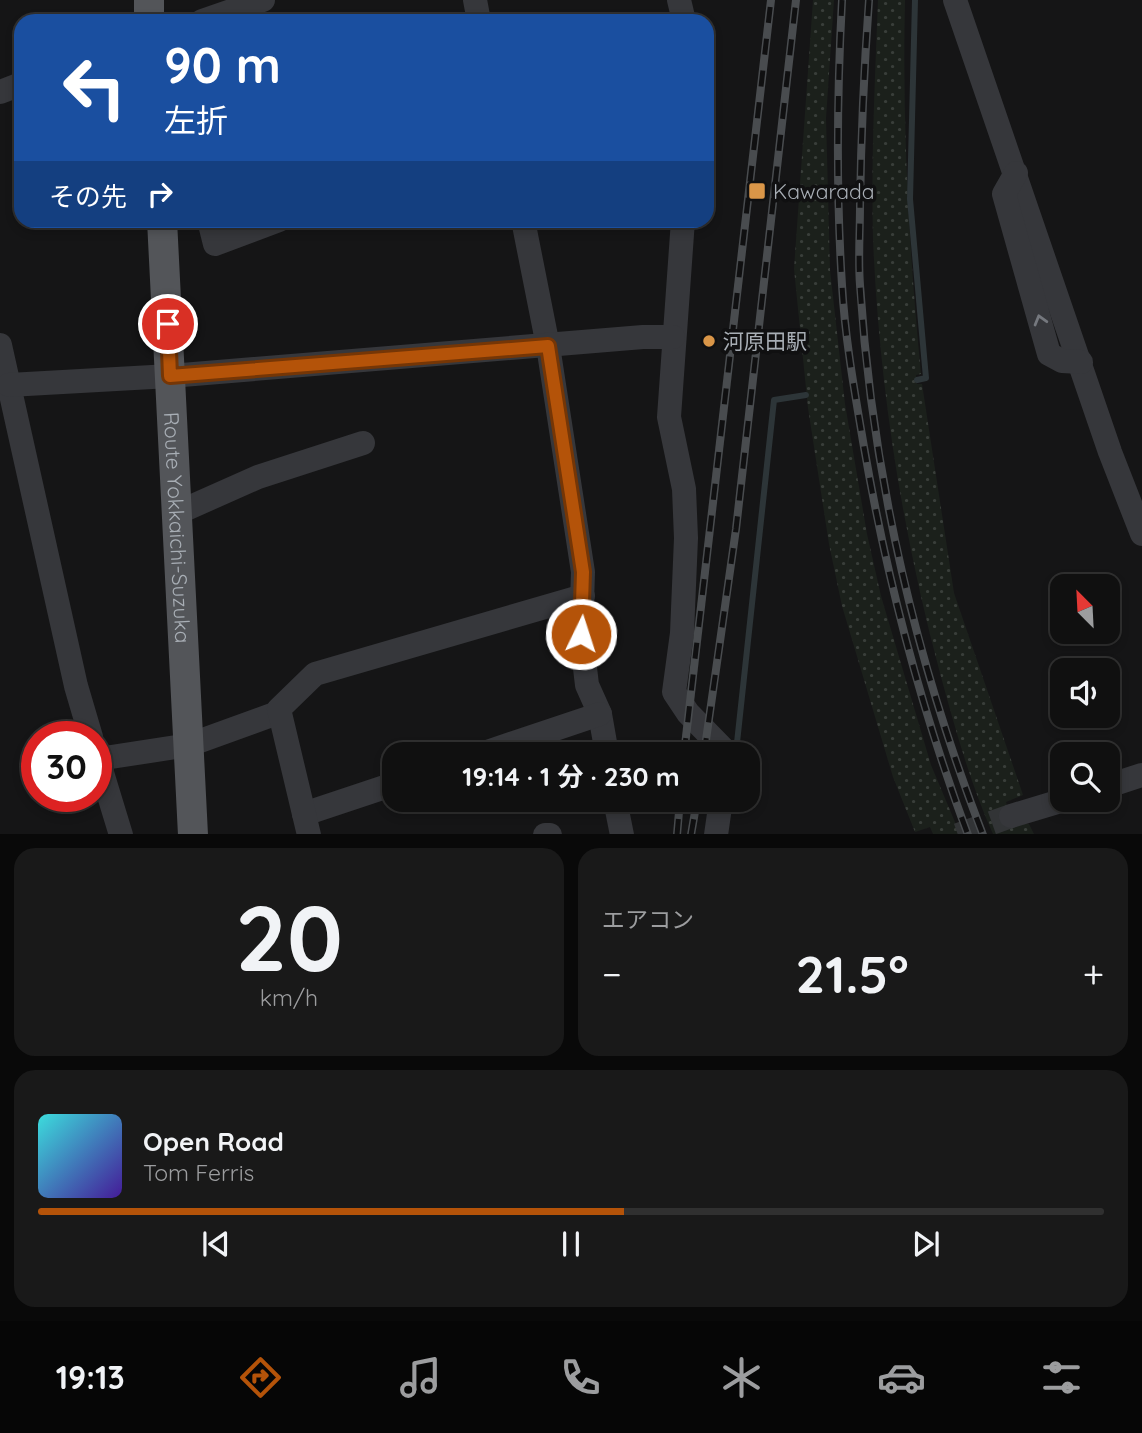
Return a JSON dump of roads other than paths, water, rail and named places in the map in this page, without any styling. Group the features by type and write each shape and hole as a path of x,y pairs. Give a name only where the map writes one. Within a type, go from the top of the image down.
{"main road":[{"name":"Route Yokkaichi-Suzuka","path":"162,228 193,834"}],"street":[{"path":"222,14 263,0"},
{"path":"956,0 1110,452 1142,534"},
{"path":"211,228 215,244 258,228"},
{"path":"525,228 548,346 583,572 581,634 587,685 600,714 605,742"},
{"path":"682,228 669,417 684,489 685,538 682,633 674,692 688,713 716,742"},
{"path":"9,385 170,376 643,337 673,337"},
{"path":"0,345 76,686 86,721"},
{"path":"177,513 258,477 363,443"},
{"path":"112,749 188,745 280,712 316,674 583,596"},
{"path":"280,712 307,824 382,790"},
{"path":"517,742 600,714"},
{"path":"1120,782 1142,775"},
{"path":"1011,817 1050,804"},
{"path":"112,806 121,834"},
{"path":"617,812 622,834"},
{"path":"716,834 719,812"}],"waterway":[{"path":"915,0 910,199 926,378 917,380"},
{"path":"737,742 774,400 806,395"}],"tunnel":[{"path":"961,834 1011,816"}],"railway":[{"path":"685,742 771,0"},
{"path":"706,742 736,529 796,0"},
{"path":"842,0 838,178 843,305 851,366 873,497 907,644 935,740 968,834"},
{"path":"869,0 862,129 859,265 875,425 900,565 917,633 959,769 983,834"},
{"path":"677,834 679,812"},
{"path":"691,834 695,812"}],"place":[{"name":"Kawarada","path":"757,191"},
{"name":"河原田駅","path":"709,341"}]}
